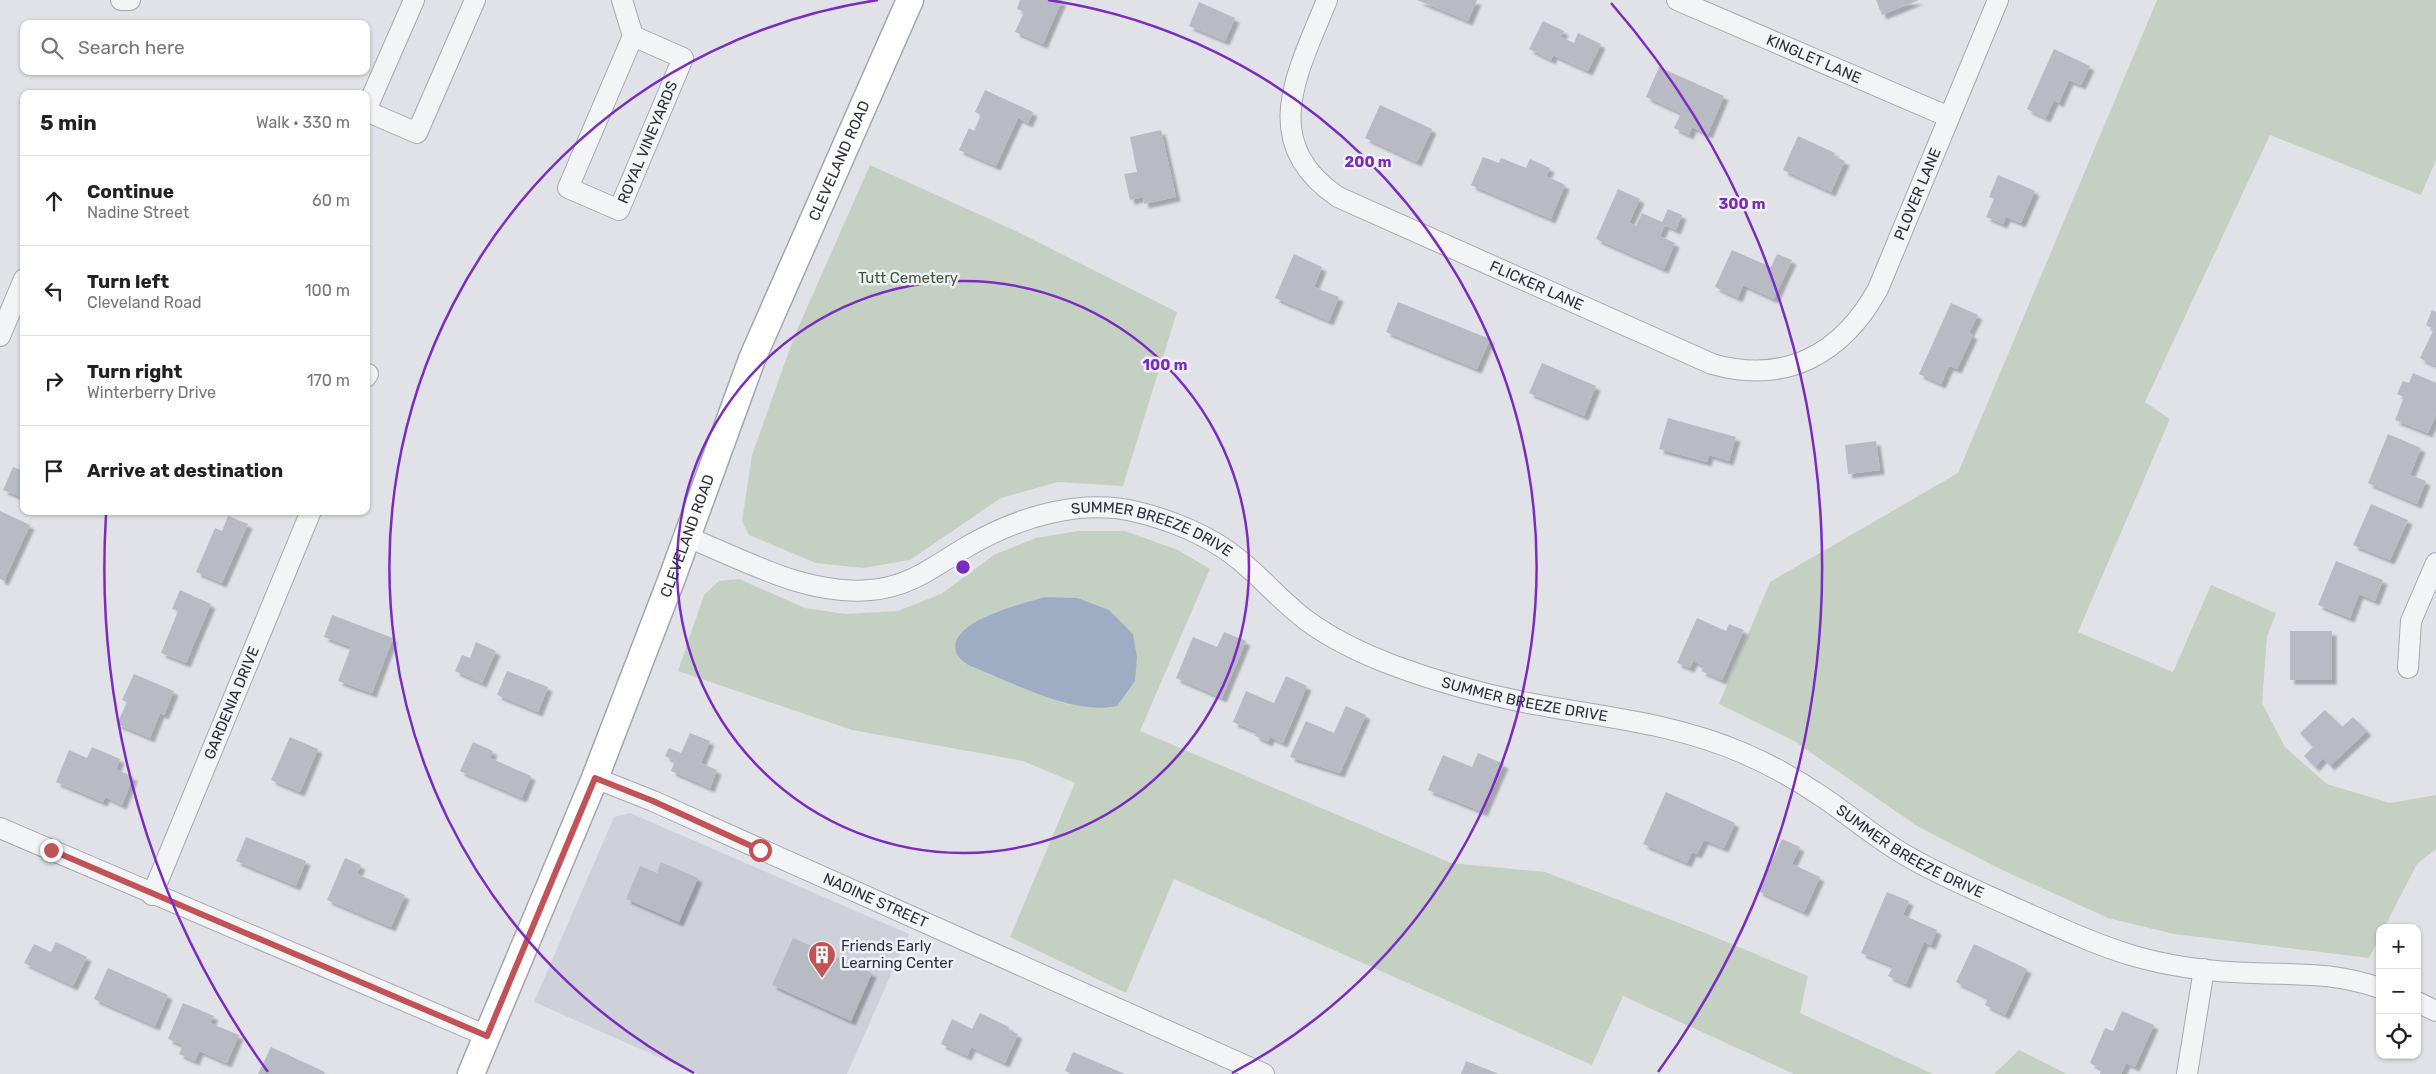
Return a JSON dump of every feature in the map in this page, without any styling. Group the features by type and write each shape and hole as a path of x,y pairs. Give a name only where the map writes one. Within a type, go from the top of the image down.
{"main road":[{"name":"CLEVELAND ROAD","path":"471,1074 595,778 687,537 752,359 910,0"}],"street":[{"path":"121,0 130,0"},
{"path":"370,101 414,0"},
{"path":"370,112 417,133 475,0"},
{"path":"622,0 633,36"},
{"name":"FLICKER LANE","path":"1327,0 1301,64 1293,90 1291,114 1295,146 1302,164 1312,178 1338,197 1712,364 1748,371 1770,371 1804,362"},
{"name":"KINGLET LANE","path":"1677,0 1949,117"},
{"name":"PLOVER LANE","path":"1804,362 1832,346 1851,329 1865,312 1878,289 1998,0"},
{"name":"ROYAL VINEYARDS","path":"633,36 683,58 619,210 568,188 633,36"},
{"path":"0,336 20,288"},
{"name":"SUMMER BREEZE DRIVE","path":"687,537 801,584 833,590 868,591 902,586 972,543 1025,520 1053,512 1093,506 1135,511 1204,537 1234,555 1305,619 1339,642 1374,659 1419,675 1479,692 1528,703 1646,722 1696,736 1743,753 1786,775 1824,798 1870,833 1944,876 2087,940 2173,965 2249,974 2316,973 2360,981 2376,987"},
{"name":"GARDENIA DRIVE","path":"152,895 309,515"},
{"path":"2408,668 2411,622 2436,563"},
{"name":"NADINE STREET","path":"595,778 653,801 1264,1074"},
{"path":"0,828 152,895 487,1036"},
{"path":"2187,1074 2204,969"},
{"path":"2421,1004 2436,1011"}],"shaded area":[{"path":"630,813 909,934 847,1074 697,1074 534,1002 614,817"}],"green space":[{"path":"2157,0 2436,0 2436,160 2421,195 2270,135 2145,402 2170,419 2078,632 2173,672 2211,585 2276,613 2267,637 2262,703 2285,747 2327,784 2390,803 2436,795 2436,849 2417,864 2386,924 2376,924 2376,945 2369,958 2174,934 2108,918 2000,869 1917,826 1794,741 1719,704 1770,582 1958,473"},
{"name":"Tutt Cemetery","path":"870,165 1018,232 1177,312 1123,486 1058,482 1001,498 910,560 863,568 816,563 749,535 742,521 752,455 794,337"},
{"path":"1078,531 1125,531 1178,550 1210,569 1140,731 1451,863 1545,872 1703,932 1808,976 1800,1013 1933,1074 1794,1074 1623,996 1592,1065 1174,879 1126,993 1010,937 1075,783 1023,761 852,730 678,671 704,595 719,581 739,579 805,608 846,614 898,611 941,594 994,555 1036,538","holes":["956,644 1071,706 970,666"]},
{"path":"2019,1050 2067,1074 1994,1074"}],"water":[{"path":"1045,597 1077,598 1109,610 1133,634 1137,657 1135,681 1117,706 1100,708 1082,706 1043,696 970,666 958,656 955,644 961,634 972,624 987,616"}],"building":[{"path":"1020,0 1062,0 1043,44 1015,32 1024,12 1017,9"},
{"path":"1417,0 1477,0 1468,21"},
{"path":"1876,0 1919,0 1882,15"},
{"path":"1199,2 1235,18 1225,41 1189,26"},
{"path":"1543,21 1564,31 1561,37 1574,43 1578,33 1601,44 1588,71 1553,55 1551,60 1529,49"},
{"path":"2054,49 2090,66 2081,85 2069,80 2059,103 2054,100 2046,118 2027,109"},
{"path":"1659,67 1724,96 1708,134 1692,127 1689,135 1674,128 1681,113 1646,97"},
{"path":"985,90 1033,112 1028,123 1018,118 996,166 959,150 969,128 974,131 981,115 975,112"},
{"path":"1380,105 1432,129 1417,162 1365,138"},
{"path":"1161,130 1176,197 1144,204 1143,197 1130,200 1124,174 1137,172 1130,137"},
{"path":"1798,136 1835,153 1833,156 1845,161 1831,192 1783,170"},
{"path":"1483,157 1499,163 1501,158 1526,168 1530,159 1550,168 1546,176 1565,185 1551,219 1471,185"},
{"path":"1998,175 2035,191 2021,223 2006,217 2003,224 1986,217 1994,199 1989,197"},
{"path":"1618,189 1640,199 1629,223 1636,226 1642,213 1662,222 1668,209 1682,215 1676,230 1665,225 1660,236 1675,243 1664,269 1596,239"},
{"path":"1732,250 1771,267 1777,254 1792,260 1774,299 1743,285 1738,298 1715,287"},
{"path":"1294,254 1322,267 1314,287 1339,297 1329,321 1275,298"},
{"path":"1398,302 1490,339 1477,369 1386,332"},
{"path":"1951,303 1978,315 1969,333 1973,335 1957,369 1949,366 1941,384 1919,374"},
{"path":"2432,310 2436,312 2436,366 2420,358 2434,329 2426,325"},
{"path":"1542,363 1596,386 1584,416 1529,393"},
{"path":"2413,373 2436,383 2436,414 2428,433 2395,420 2404,397 2397,394 2403,381 2409,383"},
{"path":"1668,418 1736,437 1729,461 1709,455 1707,462 1659,449"},
{"path":"2388,434 2421,448 2410,475 2426,481 2417,504 2368,483"},
{"path":"1876,441 1880,470 1848,474 1845,445"},
{"path":"13,467 20,470 20,496 3,490"},
{"path":"2371,504 2408,520 2390,560 2353,545"},
{"path":"0,511 30,525 4,581 0,579"},
{"path":"228,516 248,524 222,583 196,572 215,528 222,531"},
{"path":"2336,561 2383,580 2375,601 2359,594 2350,618 2318,605"},
{"path":"180,590 211,604 186,663 161,653 178,611 172,609"},
{"path":"332,615 393,638 372,693 338,681 351,647 324,637"},
{"path":"1697,618 1726,631 1729,624 1744,630 1722,680 1701,671 1704,666 1693,661 1690,668 1677,663"},
{"path":"2290,631 2332,631 2332,680 2290,680"},
{"path":"1224,632 1246,641 1222,698 1176,678 1193,637 1217,647"},
{"path":"476,642 496,651 482,683 455,671 462,655 470,658"},
{"path":"507,671 548,687 538,712 497,695"},
{"path":"134,674 174,691 164,715 160,713 150,738 117,724 127,702 122,700"},
{"path":"1286,676 1307,686 1283,743 1270,737 1268,742 1255,736 1257,732 1233,722 1246,691 1274,703"},
{"path":"1346,706 1366,715 1340,773 1290,757 1306,721 1334,733"},
{"path":"2325,710 2342,727 2353,717 2367,731 2330,766 2323,758 2315,767 2304,756 2313,747 2300,733"},
{"path":"690,733 710,741 701,763 717,770 710,788 671,771 675,761 665,756 669,748 681,753"},
{"path":"290,737 318,749 300,792 271,780"},
{"path":"473,742 493,751 490,758 531,776 522,798 460,771"},
{"path":"92,747 120,759 116,769 133,777 122,805 105,797 103,802 56,782 69,750 87,758"},
{"path":"1478,753 1504,764 1483,812 1428,790 1443,755 1472,767"},
{"path":"1666,792 1735,823 1724,848 1704,840 1697,854 1692,852 1687,863 1643,844"},
{"path":"246,837 306,861 296,886 236,861"},
{"path":"1782,839 1800,847 1792,864 1820,877 1804,912 1758,891"},
{"path":"345,858 361,865 357,874 405,895 391,927 327,900"},
{"path":"661,862 698,878 679,922 626,899 640,866 657,873"},
{"path":"1887,892 1909,901 1903,915 1937,930 1931,945 1924,942 1906,984 1888,976 1893,966 1861,953"},
{"name":"Friends Early Learning Center","path":"793,938 872,973 851,1021 772,985"},
{"path":"56,942 87,957 73,986 24,963 34,944 51,952"},
{"path":"1974,944 2027,969 2005,1015 1985,1005 1988,998 1956,982"},
{"path":"108,968 168,995 155,1026 94,999"},
{"path":"183,1003 214,1016 210,1023 239,1035 227,1063 199,1051 195,1061 179,1054 183,1045 168,1039"},
{"path":"2122,1011 2154,1025 2135,1067 2126,1063 2121,1074 2100,1074 2102,1069 2090,1063 2105,1028 2113,1031"},
{"path":"980,1013 1009,1027 1008,1030 1018,1034 1005,1063 971,1047 967,1056 941,1044 952,1019 972,1029"},
{"path":"271,1047 325,1072 324,1074 258,1074"},
{"path":"1073,1052 1125,1074 1072,1074 1065,1071"},
{"path":"1466,1061 1499,1074 1461,1074"}],"place":[{"name":"Friends Early Learning Center","path":"822,979"}],"route":[{"path":"51,850 152,895 487,1036 595,778 653,801 760,850"}]}
